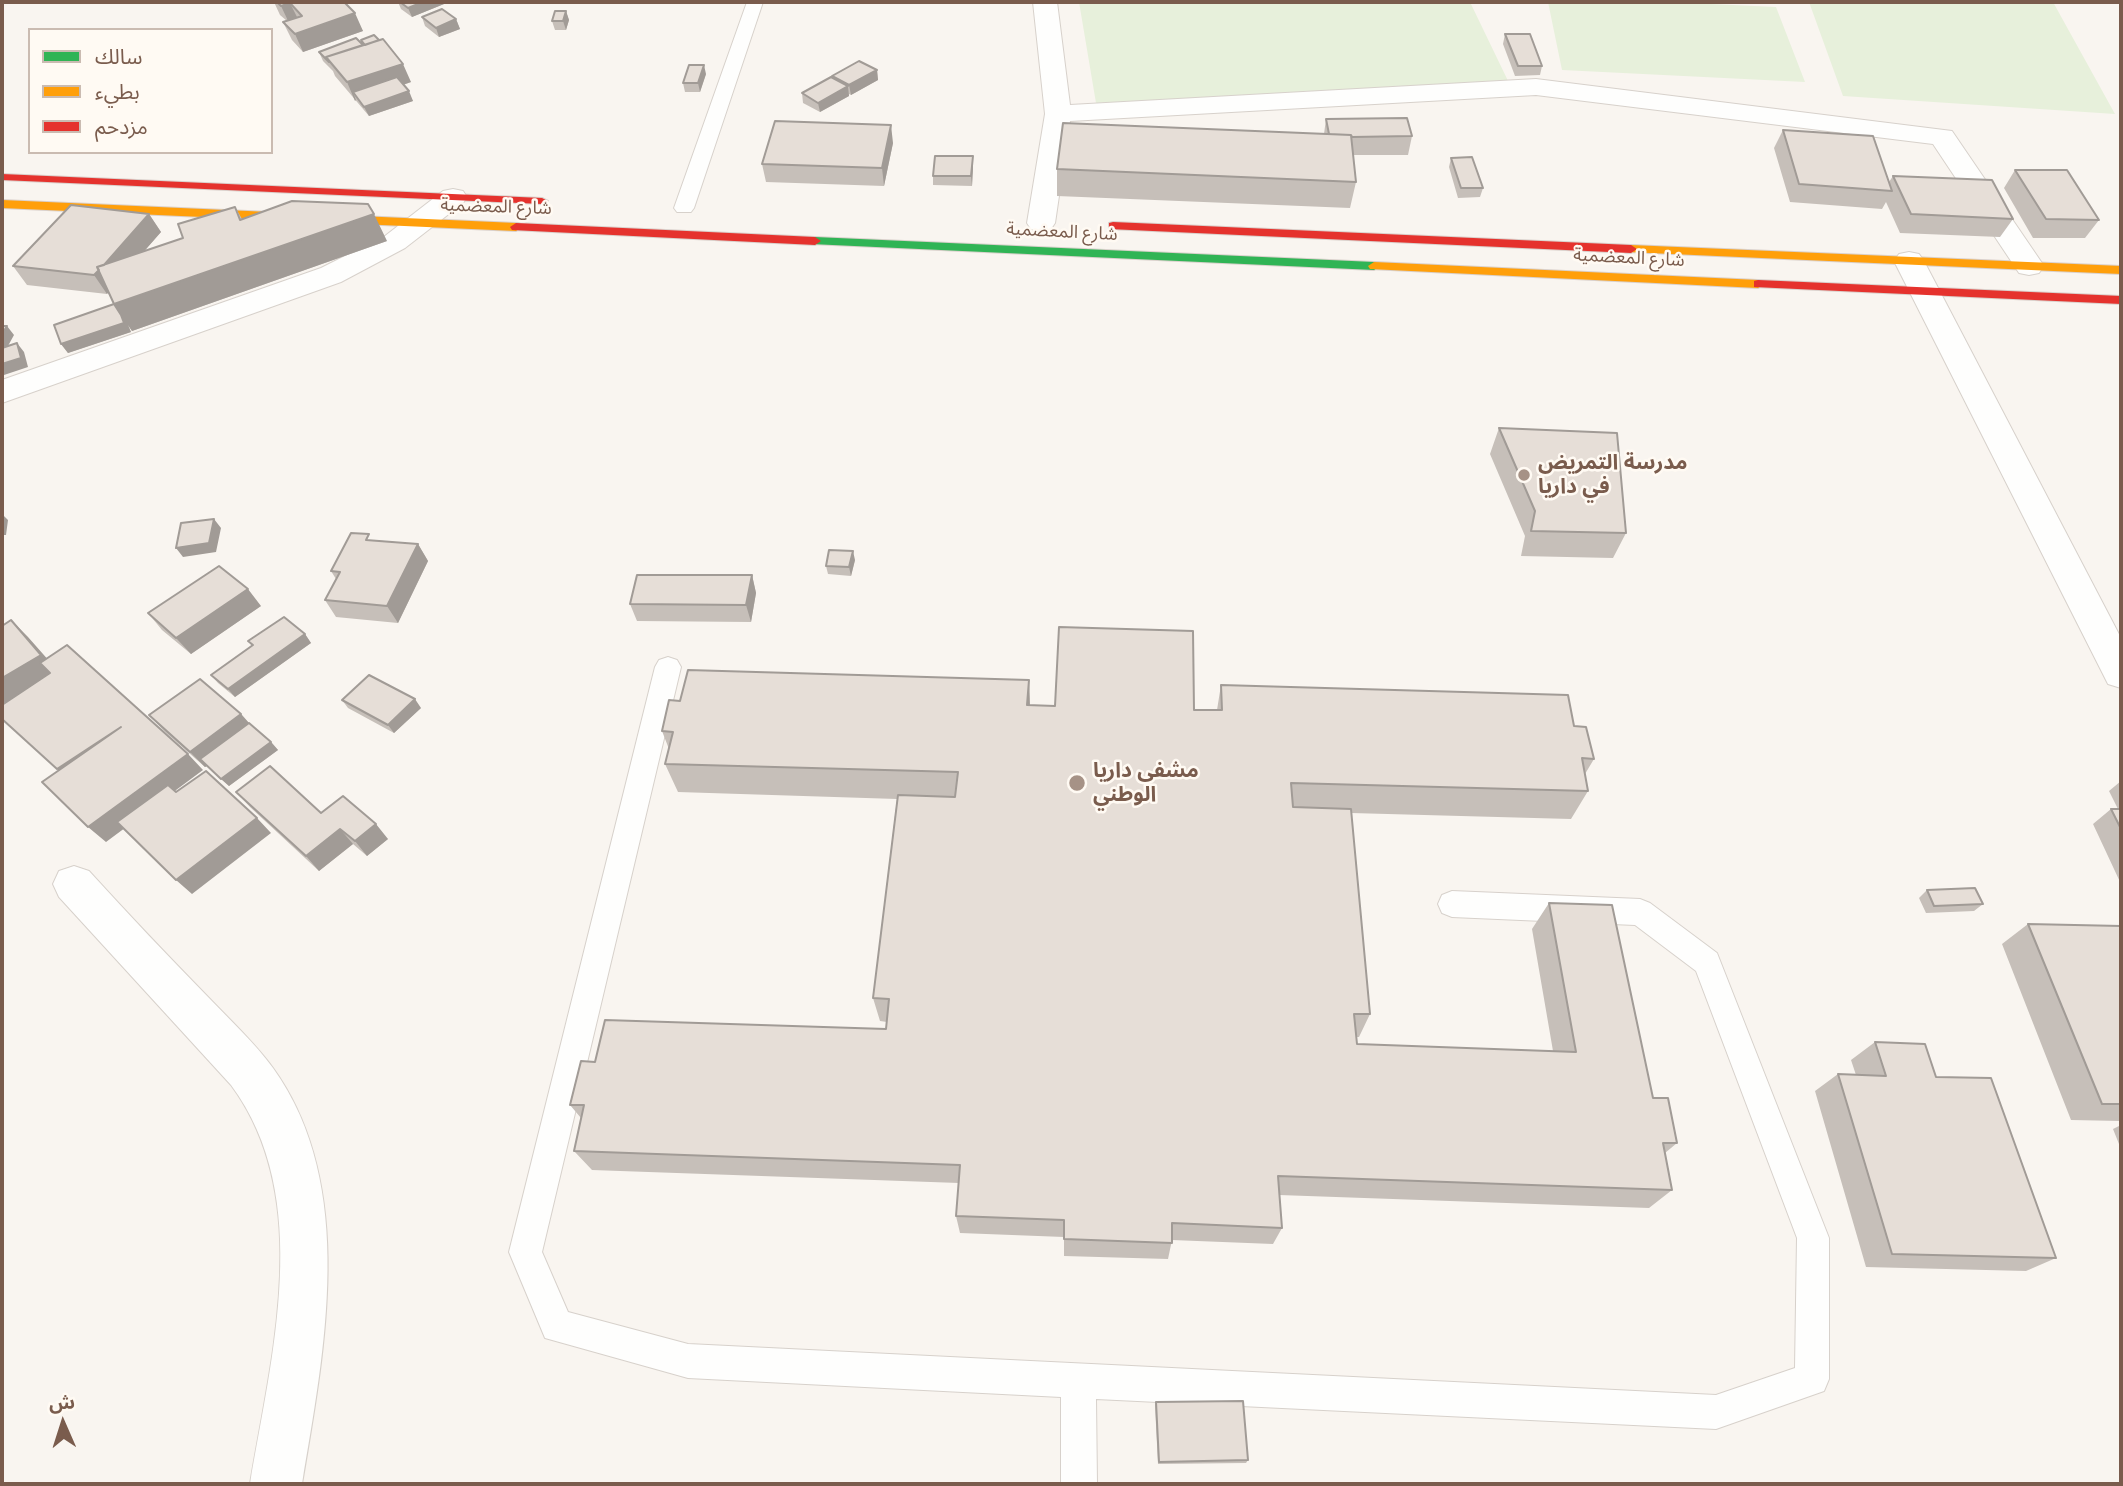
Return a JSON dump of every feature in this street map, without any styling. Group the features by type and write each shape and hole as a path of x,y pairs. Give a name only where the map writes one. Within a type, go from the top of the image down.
{"main road":[{"name":"شارع المعضمية","path":"2,177 562,202"},
{"name":"شارع المعضمية","path":"2,204 2121,300"},
{"name":"شارع المعضمية","path":"1095,226 2121,270"},
{"path":"1480,242 1485,271"}],"street":[{"path":"1040,223 1058,114 1045,2"},
{"path":"1058,114 1536,86 1942,137 2029,266"},
{"path":"2,392 331,275 375,253 423,223 453,197"},
{"path":"1909,261 2121,673"},
{"path":"74,884 240,1061 272,1108 295,1165 305,1230 303,1304 276,1484"}],"lane":[{"path":"684,208 755,2"},
{"path":"668,667 525,1252 557,1326 688,1361 1716,1412 1812,1378 1813,1238 1707,962 1640,912 1452,904"},
{"path":"1078,1380 1079,1484"}],"green space":[{"path":"1079,2 1470,2 1510,85 1096,103"},
{"path":"1548,2 1668,2 1776,7 1805,82 1562,70"},
{"path":"1809,2 2053,2 2115,114 1843,96"}],"building":[{"path":"277,2 344,2 355,13 295,34 283,22 302,16 290,3 281,6"},
{"path":"400,2 423,2 408,8"},
{"path":"442,9 456,19 436,28 422,17"},
{"path":"555,11 566,11 563,21 552,21"},
{"path":"1505,34 1530,34 1542,66 1518,66"},
{"path":"374,35 379,40 365,45 361,40"},
{"path":"356,38 363,45 326,57 329,62 319,52"},
{"path":"383,39 403,64 347,82 326,57"},
{"path":"859,61 877,70 849,85 832,76"},
{"path":"689,65 704,65 698,83 683,83"},
{"path":"397,77 409,91 364,107 353,92"},
{"path":"831,77 848,86 818,103 802,93"},
{"path":"1407,118 1412,136 1352,137 1329,134 1326,119"},
{"path":"775,121 891,125 882,168 762,164"},
{"path":"1063,123 1351,135 1356,182 1057,169"},
{"path":"1783,130 1873,136 1892,191 1799,184"},
{"path":"935,156 973,156 971,176 933,176"},
{"path":"1472,157 1483,188 1461,188 1451,158"},
{"path":"2015,170 2067,170 2099,220 2046,219"},
{"path":"1893,176 1992,180 2013,219 1911,214"},
{"path":"292,201 368,204 374,214 114,304 97,267 183,238 178,224 235,207 240,220"},
{"path":"71,205 149,214 104,265 97,267 99,270 94,275 13,266"},
{"path":"114,304 124,323 61,344 54,325"},
{"path":"17,343 21,358 2,364 2,348"},
{"path":"1499,428 1617,433 1626,533 1531,531 1535,511"},
{"path":"214,519 209,543 176,548 181,523"},
{"path":"351,533 369,534 366,540 418,544 387,606 325,600 340,572 331,571"},
{"path":"829,550 853,551 849,567 826,566"},
{"path":"219,566 248,589 176,638 148,613"},
{"path":"637,575 752,575 746,605 630,604"},
{"path":"284,617 305,634 228,689 211,675 253,645 248,641"},
{"path":"11,620 41,655 2,678 2,626"},
{"path":"1059,627 1193,631 1194,710 1222,710 1221,685 1568,695 1574,726 1586,727 1594,759 1582,758 1588,791 1291,783 1293,807 1351,809 1370,1014 1354,1014 1357,1044 1576,1052 1549,903 1612,905 1653,1098 1668,1098 1677,1143 1663,1143 1672,1190 1278,1176 1282,1228 1172,1223 1172,1243 1064,1239 1064,1220 956,1216 960,1165 574,1151 584,1105 570,1105 581,1061 595,1062 605,1020 886,1029 889,999 873,998 898,795 955,797 958,772 665,764 673,732 662,731 669,700 680,701 688,670 1029,680 1027,705 1055,706"},
{"path":"67,645 188,754 88,827 42,782 121,727 57,769 2,719 2,705 50,673 40,663"},
{"path":"369,675 415,699 388,725 342,700"},
{"path":"200,679 241,714 190,752 149,715"},
{"path":"249,723 271,742 221,779 200,759"},
{"path":"270,766 321,813 343,796 376,824 355,841 340,829 306,856 236,792"},
{"path":"206,771 257,818 176,880 117,822 168,785 176,792"},
{"path":"2111,809 2121,809 2121,829"},
{"path":"1975,888 1983,904 1934,906 1927,890"},
{"path":"2028,924 2121,926 2121,1104 2102,1104"},
{"path":"1875,1042 1925,1044 1936,1077 1991,1078 2056,1258 1892,1254 1838,1074 1886,1076"},
{"path":"1243,1401 1248,1460 1159,1462 1156,1402"}],"traffic: fast":[{"path":"815,241 1374,266"}],"traffic: slow":[{"path":"2,204 516,227"},
{"path":"1631,249 2121,270"},
{"path":"1374,266 1758,284"}],"traffic: jam":[{"path":"2,177 542,201"},
{"path":"1113,226 1631,249"},
{"path":"516,227 815,241"},
{"path":"1758,284 2121,300"}],"place":[{"name":"مدرسة التمريض في داريا","path":"1524,475"},
{"name":"مشفى داريا الوطني","path":"1077,783"}]}
